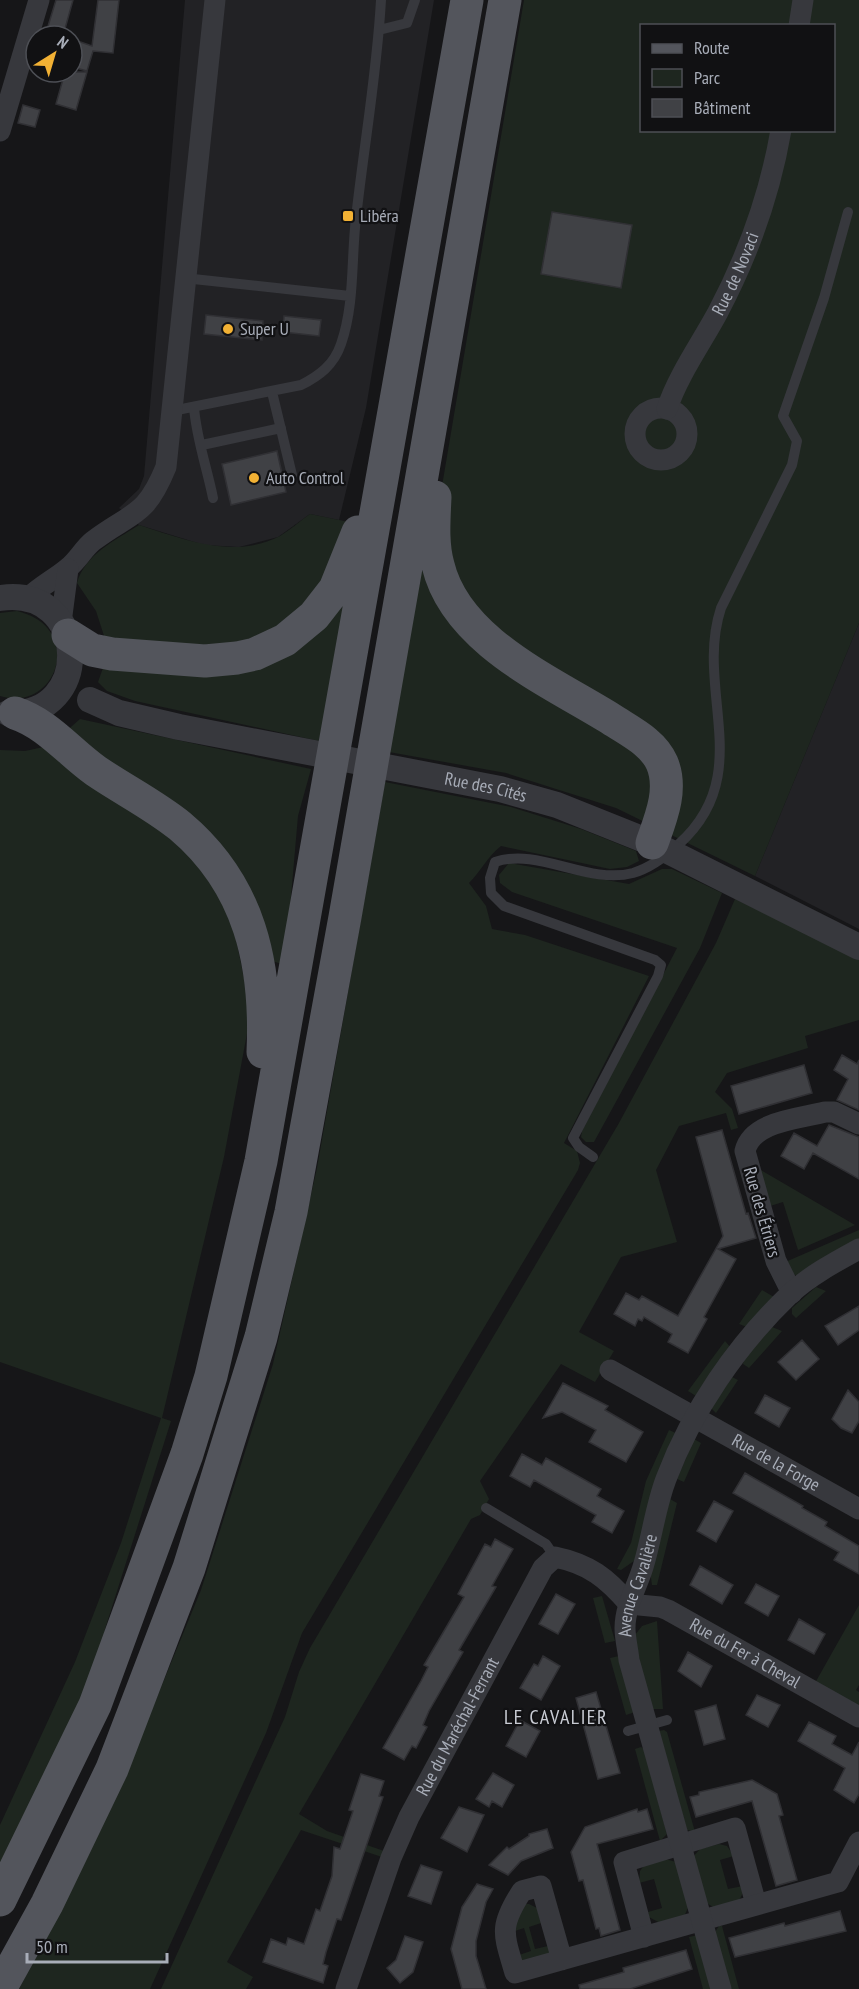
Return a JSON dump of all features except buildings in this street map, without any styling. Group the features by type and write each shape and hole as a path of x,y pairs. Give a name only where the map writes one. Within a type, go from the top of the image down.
{"main road":[{"path":"0,1900 95,1705 187,1454 211,1376 261,1161 466,0"},
{"path":"0,1989 47,1904 112,1769 189,1568 261,1337 291,1212 505,0"},
{"path":"433,413 441,448 435,499 434,547 440,574 452,601 480,634 497,647 642,739 653,750 662,762 666,794 661,847"},
{"path":"66,641 101,653 205,661 237,658 278,644 314,616 335,589 385,463"},
{"path":"8,712 42,726 88,765 180,826 216,866 238,899 252,932 264,985 263,1053 255,1107 261,1161"}],"street":[{"path":"0,131 39,0"},
{"path":"9,596 68,568 92,542 143,509 157,489 166,467 184,278 215,0"},
{"path":"799,24 803,0"},
{"name":"Rue de Novaci","path":"667,409 672,392 693,359 746,252 773,170 781,132"},
{"path":"8,712 39,707 50,700 63,684 68,568"},
{"path":"9,596 46,608 66,641 90,692 90,700"},
{"name":"Rue des Cités","path":"50,700 82,705 90,700 119,713 277,748 500,789 557,805 606,822 661,847 779,904 859,947"},
{"name":"Rue des Étriers","path":"792,1293 782,1279 772,1250 745,1151 747,1142 764,1128 825,1112 834,1112 859,1124"},
{"name":"Avenue Cavalière","path":"721,1989 629,1660 625,1628 629,1604 644,1567 654,1513 666,1479 694,1418 749,1340 792,1293 859,1249"},
{"name":"Rue de la Forge","path":"610,1370 859,1509"},
{"path":"555,1557 573,1561 608,1579 629,1604"},
{"name":"Rue du Maréchal-Ferrant","path":"346,1989 391,1858 409,1817 543,1568 555,1557"},
{"name":"Rue du Fer à Cheval","path":"629,1604 668,1610 859,1717"},
{"path":"644,1937 624,1862 735,1828 756,1904"},
{"path":"562,1960 838,1882 859,1842"}],"lane":[{"path":"172,411 301,385 319,376 332,362 341,344 351,296 356,218 381,0"},
{"path":"379,30 407,23 415,0"},
{"path":"593,1157 579,1147 573,1138 658,976 661,964 504,906 491,893 490,878 495,862 511,856 607,876 634,872 661,847 698,823 718,780 721,724 712,652 715,625 721,608 792,465 797,441 783,417 824,298 848,212"},
{"path":"184,278 351,296"},
{"path":"272,392 292,475"},
{"path":"194,407 195,425 202,445 213,498"},
{"path":"202,445 281,428"},
{"path":"486,1508 546,1544 555,1557"}],"shaded area":[{"path":"185,0 434,0 366,408 339,520 310,514 278,537 239,547 204,545 139,525 119,508 139,489 144,476"},
{"path":"859,623 859,929 755,876"}],"green space":[{"path":"524,0 859,0 859,623 755,876 616,808 506,773 389,752 419,571 424,571 441,492"},
{"path":"310,514 349,522 324,590 250,646 106,642 96,611 77,583 81,573 94,556 111,542 139,525 209,545 245,546 263,543 280,536"},
{"path":"349,595 319,741 135,701 107,691 98,682 104,665 203,667"},
{"path":"17,611 39,620 52,634 57,650 56,667 48,681 36,693 20,698 0,696 0,613"},
{"path":"80,719 311,769 298,816 285,965 269,960 261,927 64,733"},
{"path":"48,746 183,846 230,910 251,1012 224,1157 162,1418 171,1421 105,1629 101,1658 0,1880 0,1825 75,1662 121,1543 161,1418 0,1362 0,750 25,751"},
{"path":"385,782 511,807 581,829 636,851 639,861 627,867 610,869 501,846 469,883 486,906 492,929 525,935 649,976 564,1143 577,1151 580,1163 578,1170 302,1633 266,1733 150,1989 19,1989 115,1799 201,1590 273,1364 317,1168"},
{"path":"509,863 629,884 662,869 672,869 722,893 700,948 594,1142 586,1142 581,1137 582,1131 677,948 512,892 500,883 499,875"},
{"path":"735,899 859,959 859,1020 805,1036 808,1048 727,1073 715,1092 732,1109 738,1128 731,1130 726,1113 679,1126 656,1170 677,1242 621,1257 579,1332 614,1351 595,1382 561,1364 480,1481 489,1499 480,1515 471,1519 299,1814 327,1831 384,1851 382,1857 301,1830 227,1962 253,1977 246,1989 161,1989 285,1717 299,1672 310,1648 619,1123 716,943"},
{"path":"759,1169 855,1225 798,1250 783,1202 767,1207"},
{"path":"859,1230 859,1240 799,1276 792,1274 783,1263"},
{"path":"816,1287 826,1291 796,1318 792,1314 792,1308"},
{"path":"762,1290 774,1297 747,1327 739,1324"},
{"path":"772,1327 782,1331 749,1368 743,1364 744,1359"},
{"path":"725,1341 731,1348 696,1396 688,1391"},
{"path":"732,1377 738,1380 716,1413 711,1408"},
{"path":"669,1430 678,1434 640,1548 634,1561 621,1570 617,1569 631,1543 646,1481"},
{"path":"694,1439 701,1443 684,1482 677,1479"},
{"path":"670,1499 677,1503 657,1585 652,1585 650,1571"},
{"path":"602,1596 615,1641 605,1643 593,1598"},
{"path":"859,1605 859,1685 856,1690 859,1692 859,1708 815,1683"},
{"path":"657,1621 663,1709 652,1709 645,1690 635,1635 642,1626"},
{"path":"619,1656 635,1712 626,1715 610,1658"},
{"path":"659,1731 667,1732 695,1832 687,1830"},
{"path":"641,1747 644,1749 667,1834 660,1841 635,1749"},
{"path":"719,1844 727,1846 734,1856 720,1860 728,1889 743,1886 744,1890 739,1901 715,1908 703,1901 692,1858 700,1849"},
{"path":"665,1859 676,1862 689,1905 684,1917 660,1923 649,1917 648,1912 662,1908 654,1879 639,1883 640,1871 645,1864"},
{"path":"524,1904 537,1908 541,1923 529,1927 535,1949 548,1946 550,1954 521,1963 519,1955 531,1951 524,1928 512,1932"},
{"path":"719,1926 722,1926 739,1989 729,1989 715,1932"},
{"path":"698,1935 713,1989 703,1989 689,1937"}],"place":[{"name":"Libéra","path":"348,216"},
{"name":"Super U","path":"228,329"},
{"name":"Auto Control","path":"254,478"}],"district":[{"name":"LE CAVALIER","path":"556,1717"}]}
